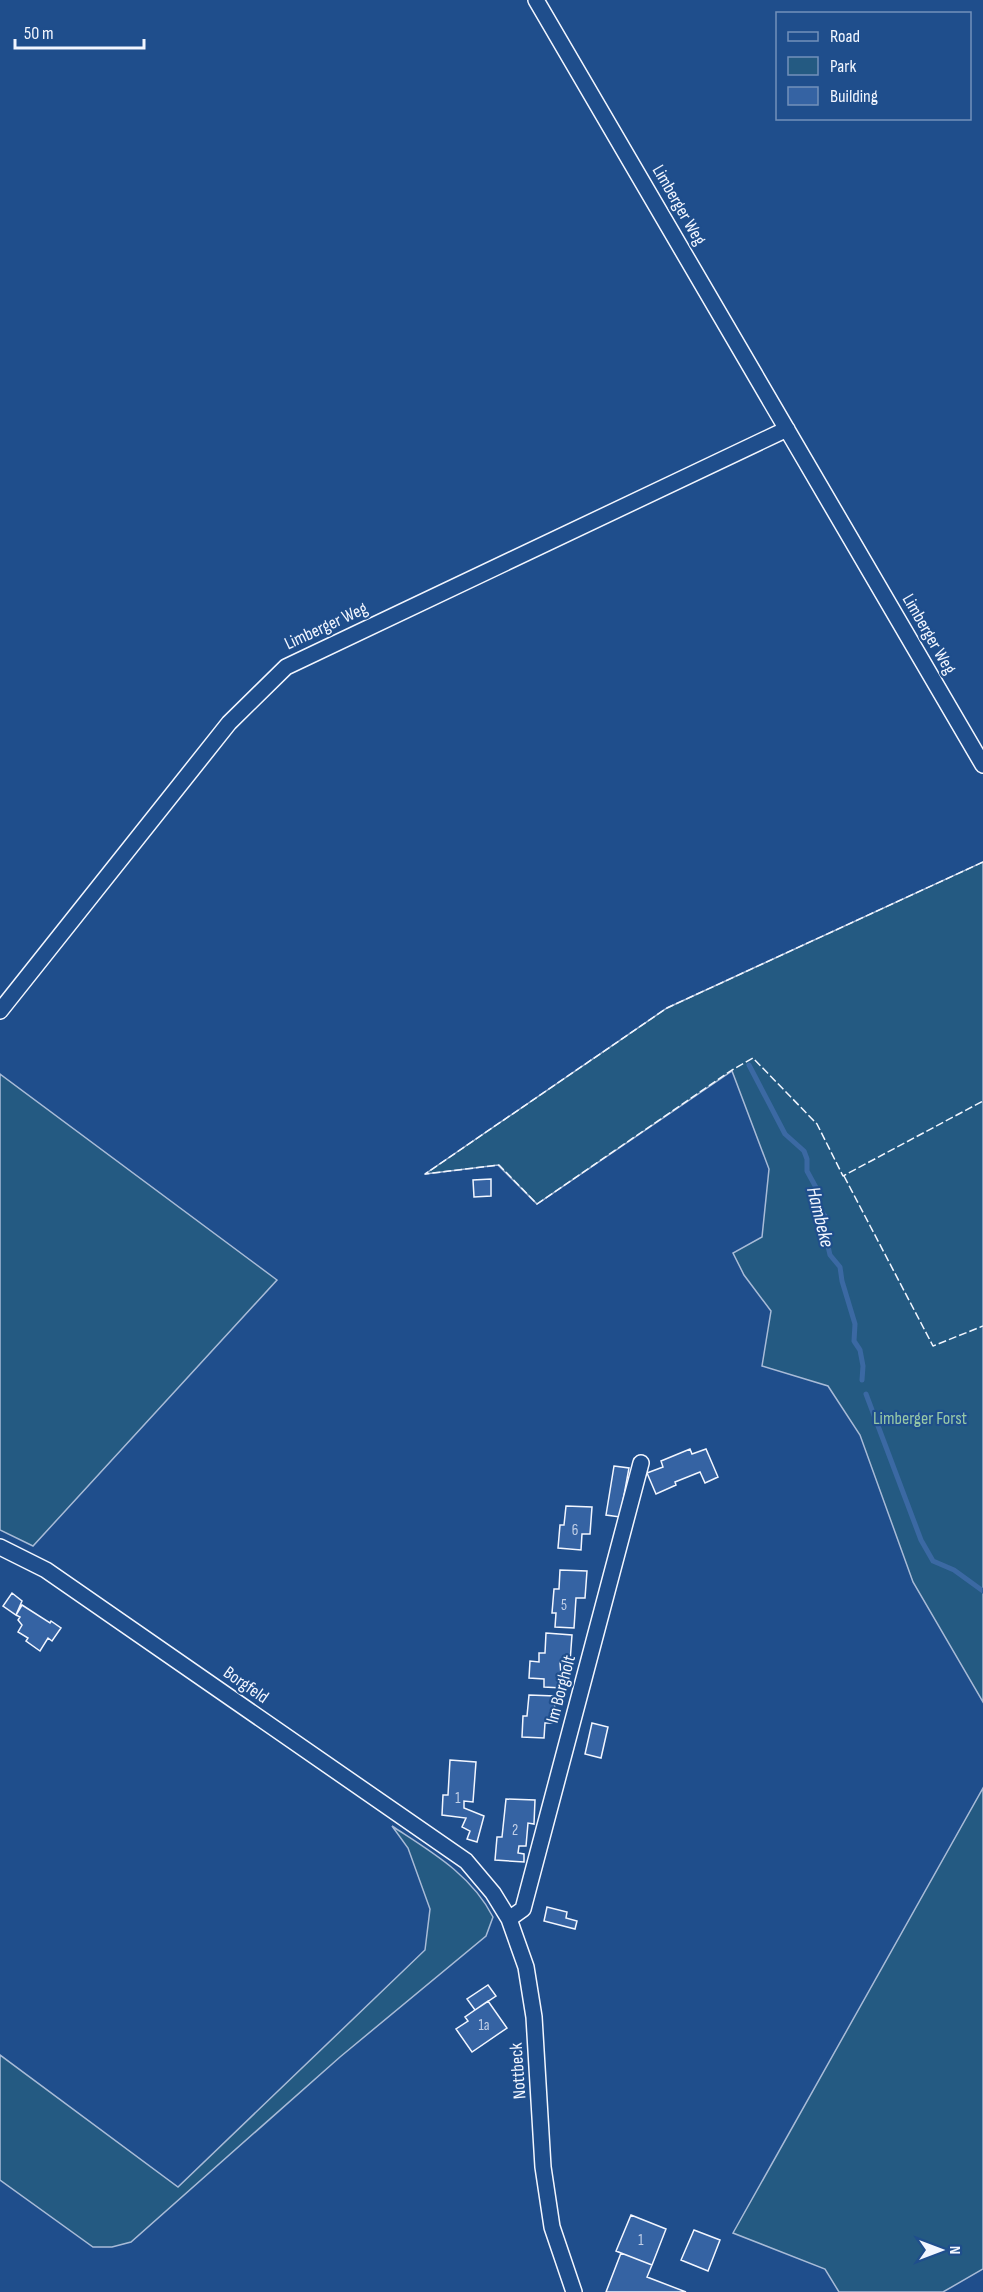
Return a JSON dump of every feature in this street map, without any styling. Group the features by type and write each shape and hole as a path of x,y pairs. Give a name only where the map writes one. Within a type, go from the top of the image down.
{"street":[{"name":"Limberger Weg","path":"536,0 983,765"},
{"name":"Limberger Weg","path":"0,1011 229,723 286,667 787,429"},
{"name":"Im Borgholt","path":"509,1919 523,1909 641,1463"},
{"name":"Borgfeld","path":"0,1547 46,1570 466,1861"},
{"name":"Nottbeck","path":"466,1861 492,1893 509,1919 526,1967 534,2017 543,2167 552,2228 574,2292"}],"green space":[{"name":"Limberger Forst","path":"983,862 983,1702 913,1582 860,1435 828,1386 762,1366 771,1311 744,1275 733,1253 762,1237 769,1169 732,1071 537,1204 498,1165 425,1174 667,1008"},
{"path":"0,1074 277,1280 33,1546 0,1530"},
{"path":"983,1788 983,2269 943,2292 839,2292 825,2269 733,2233"},
{"path":"392,1826 448,1865 473,1888 493,1917 486,1936 340,2057 131,2242 112,2247 93,2247 0,2180 0,2055 178,2187 425,1950 430,1909 408,1848"}],"building":[{"path":"491,1179 491,1196 474,1197 473,1180"},
{"path":"690,1449 692,1454 706,1449 718,1477 705,1483 700,1472 675,1482 676,1485 656,1494 647,1473 663,1467 661,1461"},
{"path":"614,1466 629,1468 620,1517 606,1515"},
{"path":"566,1506 592,1507 590,1534 582,1534 581,1550 558,1548 560,1525 564,1525"},
{"path":"560,1570 587,1571 585,1598 576,1598 574,1628 555,1627 556,1613 552,1613 554,1589 559,1589"},
{"path":"12,1593 22,1601 16,1615 3,1606"},
{"path":"22,1605 61,1628 52,1641 48,1638 40,1651 26,1641 28,1638 18,1632 22,1625 18,1620 20,1617 16,1615"},
{"path":"546,1633 572,1635 570,1662 560,1662 562,1688 544,1687 544,1679 529,1678 530,1661 539,1662 539,1653 545,1653"},
{"path":"529,1695 555,1696 554,1723 545,1723 544,1738 522,1737 523,1716 527,1716"},
{"path":"592,1723 608,1727 601,1758 585,1754"},
{"path":"450,1760 476,1762 473,1802 464,1801 464,1808 484,1816 477,1842 467,1839 470,1831 462,1827 466,1818 442,1815 443,1795 448,1795"},
{"path":"506,1799 535,1800 534,1824 528,1823 526,1846 519,1846 518,1853 524,1854 524,1862 495,1860 497,1837 502,1837"},
{"path":"547,1907 567,1912 566,1918 577,1921 575,1929 544,1921"},
{"path":"488,1985 496,1996 475,2010 467,1999"},
{"path":"488,2001 507,2028 472,2052 456,2029 468,2021 465,2017"},
{"path":"631,2215 666,2229 652,2265 616,2251"},
{"path":"694,2230 720,2240 708,2271 681,2260"},
{"path":"621,2253 652,2265 647,2277 686,2292 606,2292"}],"waterway":[{"name":"Hambeke","path":"749,1065 785,1134 804,1151 807,1159 807,1171 819,1193 817,1207 825,1216 824,1229 830,1255 840,1267 855,1324 854,1341 860,1350 863,1366 862,1380"},
{"name":"Hambeke","path":"866,1394 921,1540 933,1561 954,1570 983,1591"}],"fence":[{"path":"983,862 667,1008 425,1174 499,1165 537,1204 732,1070 753,1058 817,1124 843,1176 983,1101"},
{"path":"844,1176 933,1346 983,1326"}]}
